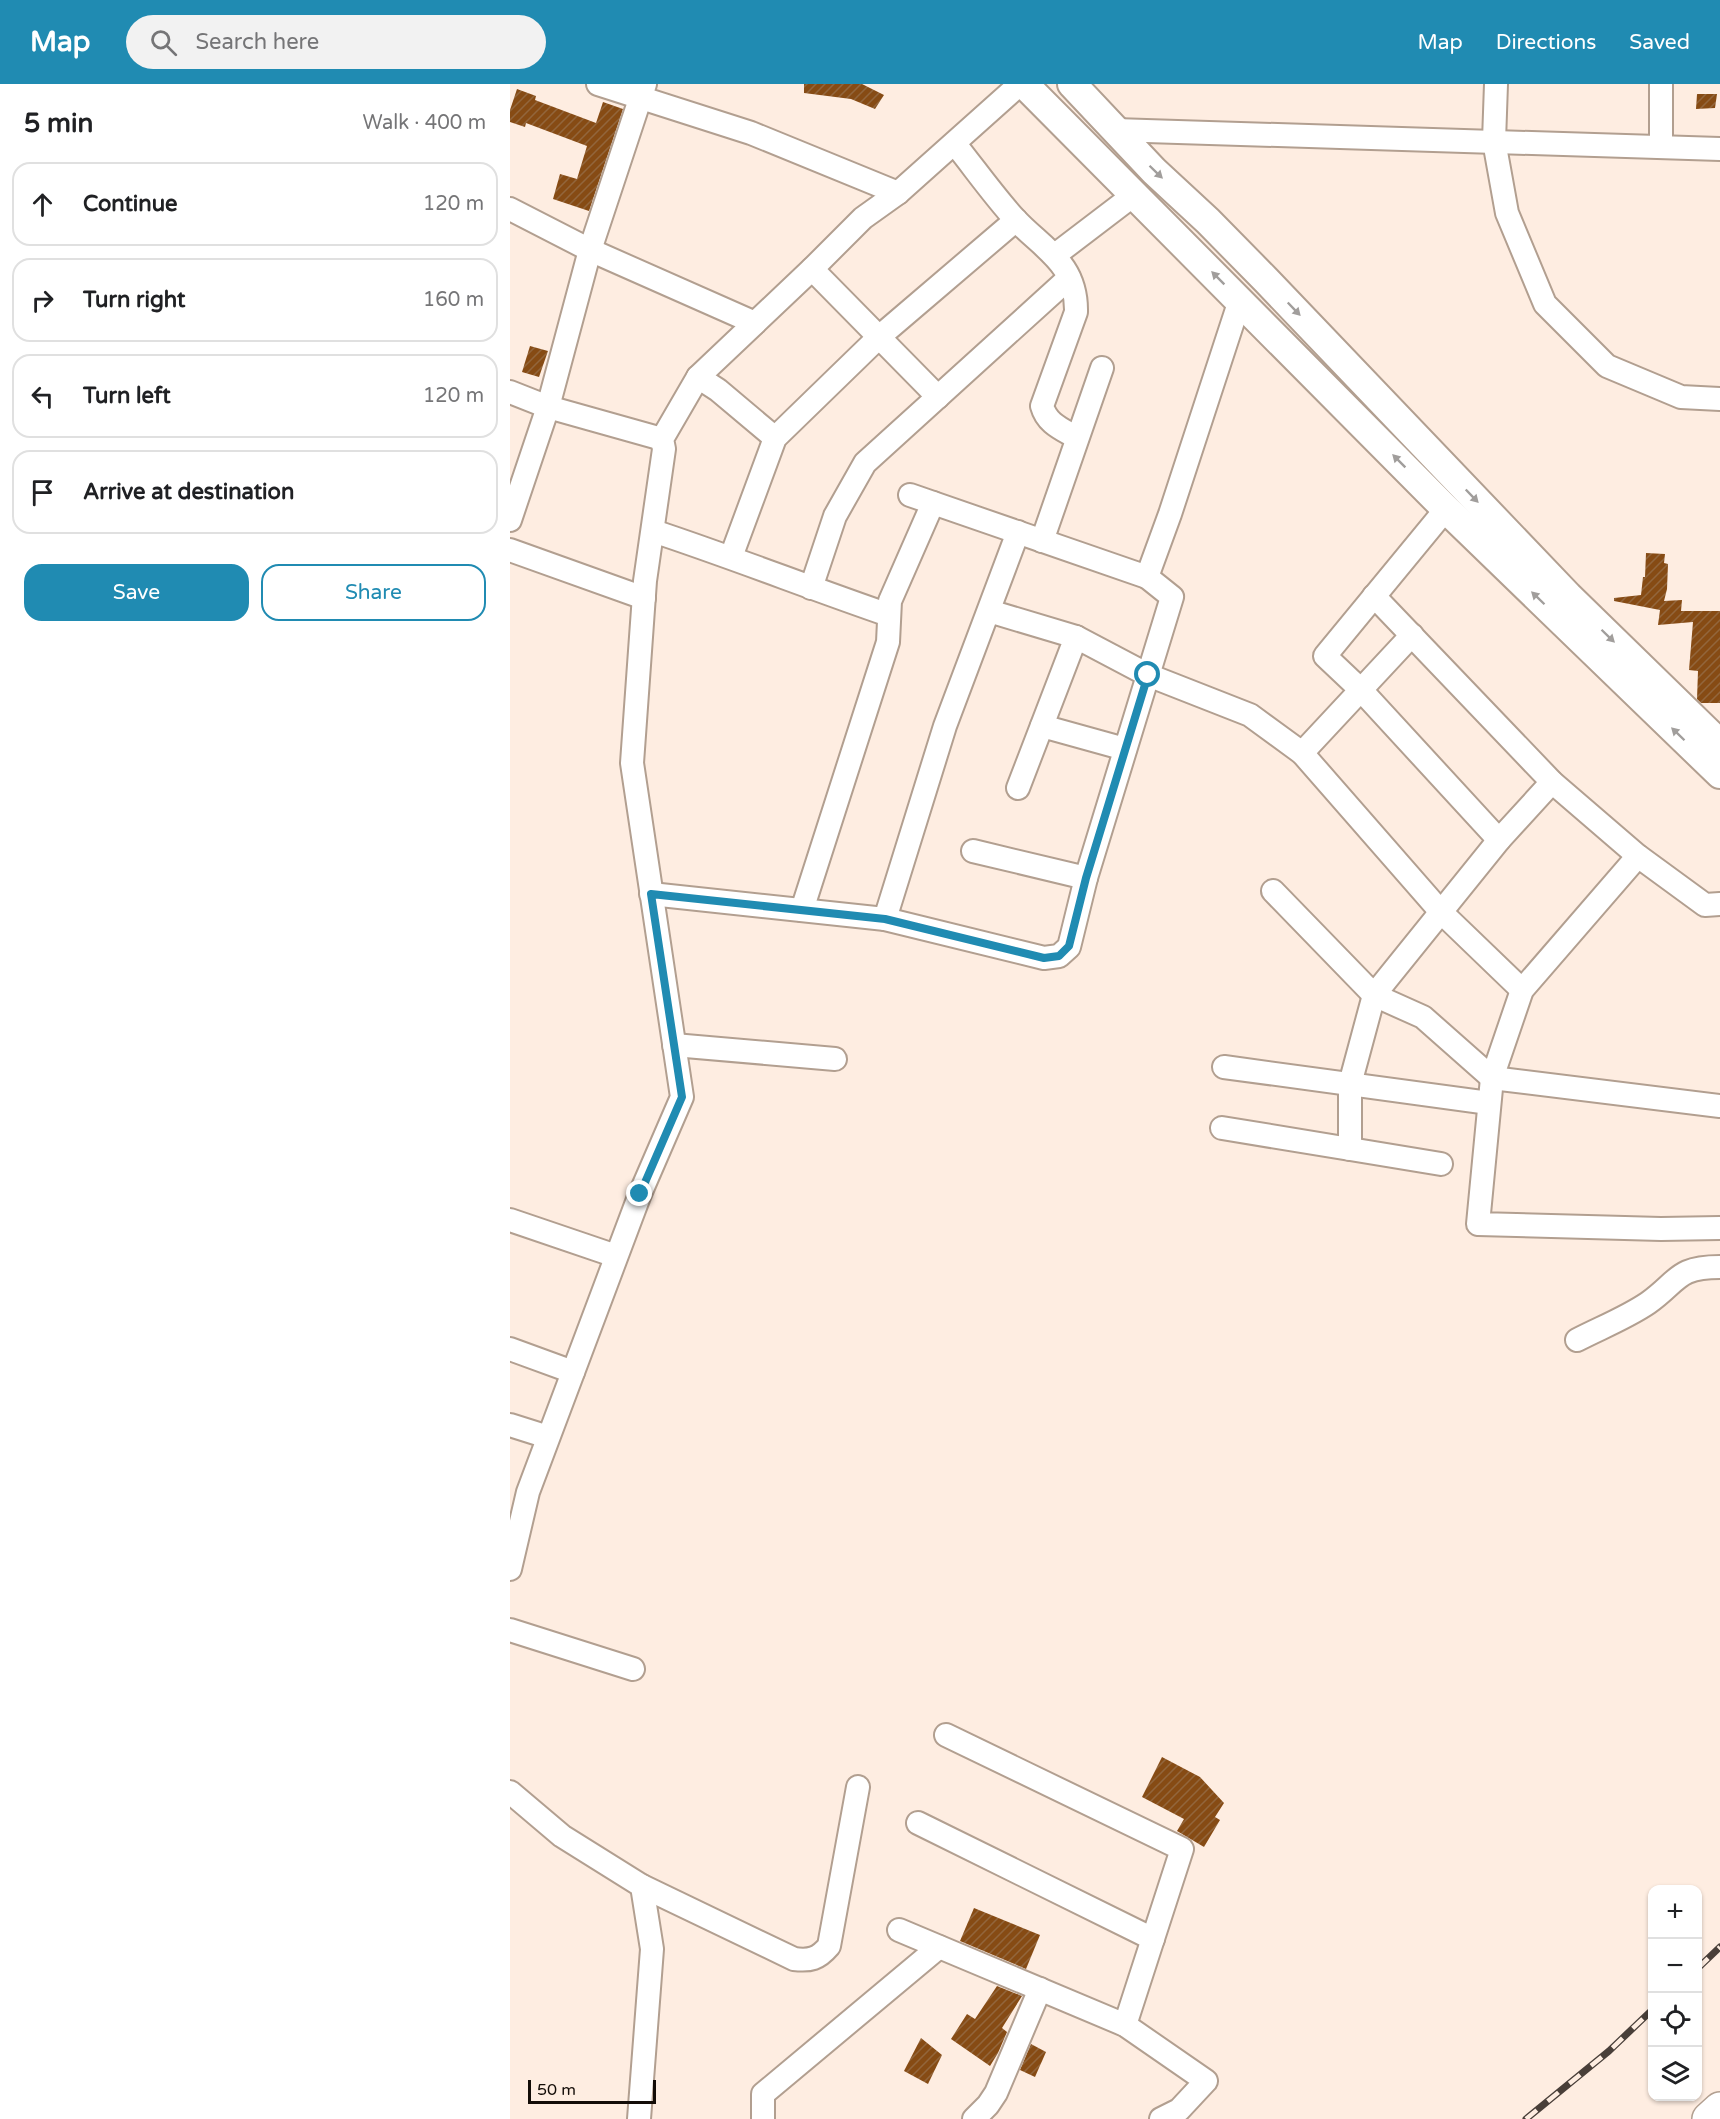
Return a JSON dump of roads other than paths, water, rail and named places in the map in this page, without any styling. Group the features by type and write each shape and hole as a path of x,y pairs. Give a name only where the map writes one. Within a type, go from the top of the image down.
{"highway":[{"path":"1709,2119 1720,2109"}],"main road":[{"path":"1022,84 1135,194 1446,509 1720,774"},
{"path":"1073,84 1115,130 1241,255 1568,596 1720,744"}],"street":[{"path":"598,84 643,91 897,193"},
{"path":"510,1569 515,1523 640,1194 682,1097 632,764 644,598 664,449 662,439 698,377 812,269 862,218 897,193 1022,84"},
{"path":"1496,84 1494,141 1507,213 1545,304 1607,366 1681,397 1720,399"},
{"path":"1661,84 1661,147"},
{"path":"510,520 548,407 590,250 643,91"},
{"path":"1115,130 1720,149"},
{"path":"955,144 1016,220 1055,255 1069,278 1076,300 1076,312 1042,406 1044,416 1077,438"},
{"path":"1055,255 1135,194"},
{"path":"510,209 590,250 755,323"},
{"path":"731,557 775,438 879,337 1016,220"},
{"path":"812,269 938,398"},
{"path":"811,588 836,516 865,463 1069,278"},
{"path":"1147,577 1240,300"},
{"path":"1042,541 1102,368"},
{"path":"698,377 718,390 775,438"},
{"path":"510,392 548,407 662,439"},
{"path":"651,894 885,919 1044,958 1059,956 1069,946 1086,878 1172,597 1147,577 910,495"},
{"path":"802,910 888,642 890,601 933,503"},
{"path":"1446,509 1325,656 1361,690 1499,840"},
{"path":"653,531 889,615"},
{"path":"885,919 945,726 1018,532"},
{"path":"510,550 644,598"},
{"path":"1374,596 1552,782 1638,856 1705,905 1720,904"},
{"path":"989,611 1076,637 1148,675 1250,716 1302,753 1442,912 1522,990"},
{"path":"1302,753 1412,635"},
{"path":"1018,788 1076,637"},
{"path":"1042,726 1125,749"},
{"path":"1350,1149 1350,1084 1374,995 1499,840 1552,782"},
{"path":"973,851 1086,878"},
{"path":"1638,856 1522,990 1492,1078 1478,1224 1661,1229 1720,1228"},
{"path":"1273,891 1374,995 1423,1017 1492,1078 1720,1106"},
{"path":"674,1045 836,1059"},
{"path":"1224,1067 1489,1103"},
{"path":"1222,1128 1441,1164"},
{"path":"510,1220 616,1256"},
{"path":"1577,1340 1648,1303 1682,1274 1692,1269 1720,1267"},
{"path":"510,1348 573,1372"},
{"path":"510,1425 548,1437"},
{"path":"510,1630 633,1669"},
{"path":"946,1735 1182,1849 1125,2025"},
{"path":"510,1792 562,1836 642,1886 794,1959 807,1960 820,1957 829,1946 858,1787"},
{"path":"918,1823 1153,1939"},
{"path":"639,2119 652,1949 642,1886"},
{"path":"900,1930 1125,2025 1206,2081 1179,2110 1161,2119"},
{"path":"763,2119 763,2094 939,1947"},
{"path":"974,2119 996,2093 1040,1989"}],"railway":[{"path":"1702,1964 1720,1947"},
{"path":"1526,2119 1609,2051 1648,2014"}]}
